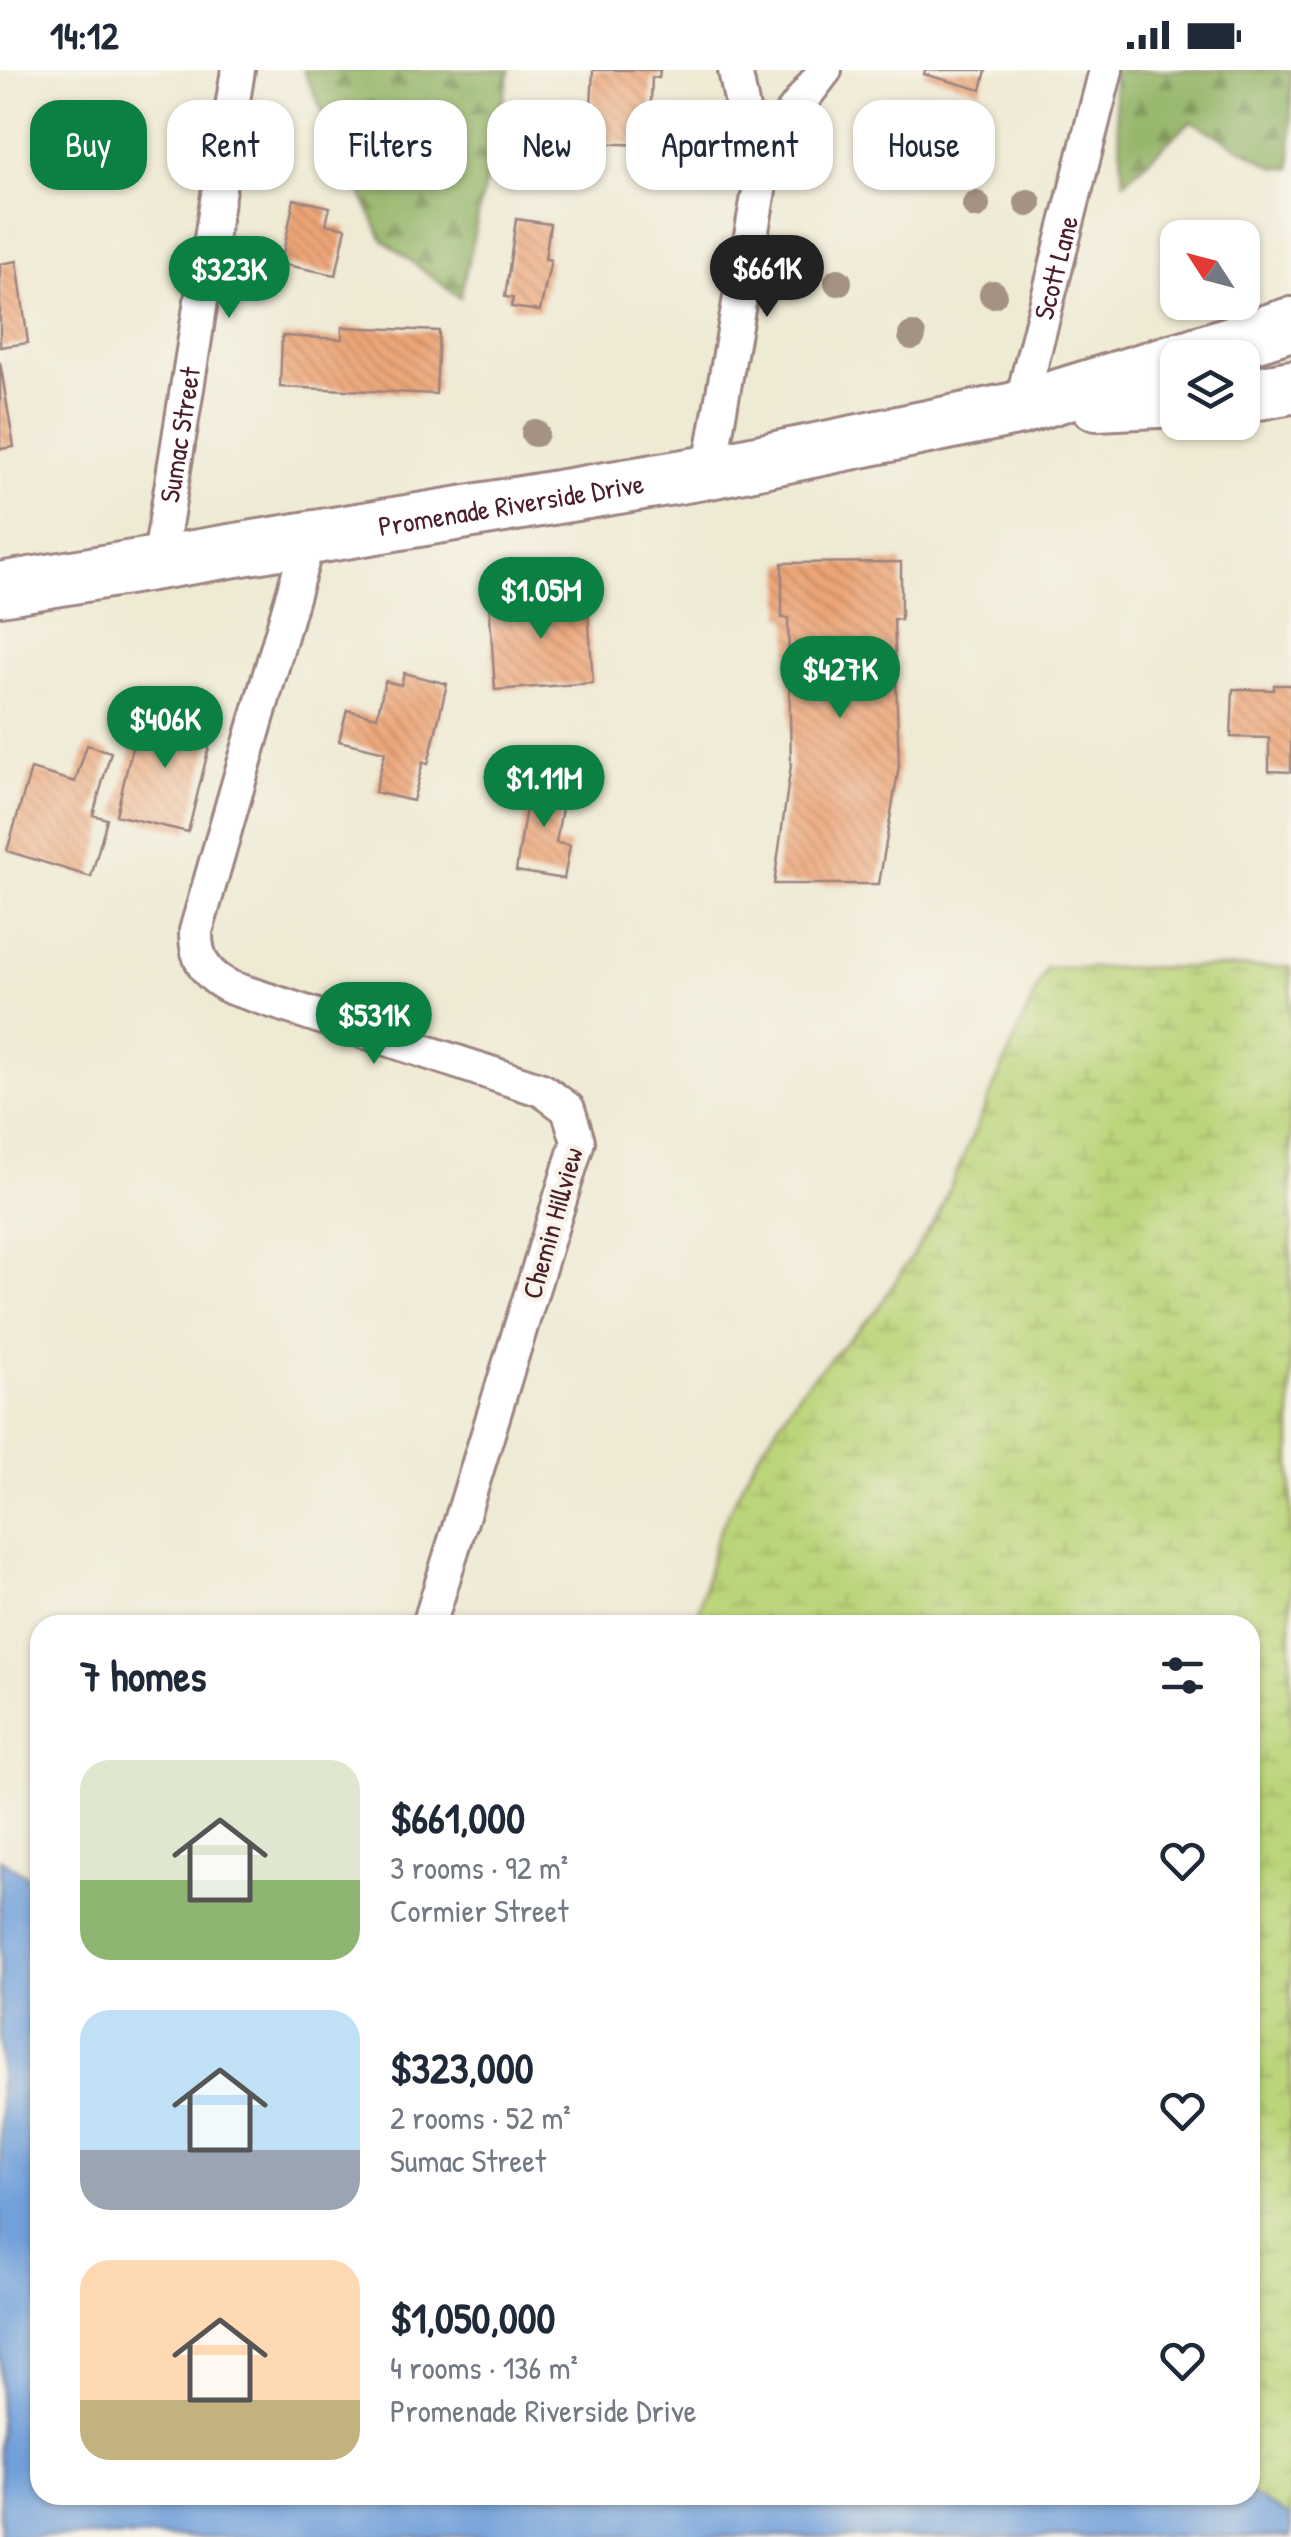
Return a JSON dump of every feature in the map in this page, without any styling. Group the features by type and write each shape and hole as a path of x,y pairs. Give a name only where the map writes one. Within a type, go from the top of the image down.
{"main road":[{"name":"Promenade Riverside Drive","path":"1239,340 1291,324"},
{"name":"Promenade Riverside Drive","path":"0,589 708,472 1020,408 1160,364"},
{"path":"1260,394 1291,388"},
{"name":"Promenade Riverside Drive","path":"1020,408 1160,401"}],"street":[{"name":"Sumac Street","path":"160,562 238,70"},
{"path":"735,70 741,100"},
{"path":"803,100 826,70"},
{"name":"Scott Lane","path":"1020,408 1106,70"},
{"path":"708,472 759,190"},
{"path":"1260,397 1291,398"},
{"name":"Chemin Hillview","path":"310,538 196,931 200,960 207,972 232,988 542,1090 568,1109 578,1140 431,1615"}],"green space":[{"path":"303,70 510,70 503,100 487,100 487,175 460,298 383,240 359,190 467,190 467,100 317,100"},
{"path":"1112,70 1291,70 1291,168 1276,168 1191,121 1124,182"},
{"path":"1291,967 1291,2517 1260,2500 1260,1615 697,1615 716,1539 752,1464 802,1388 877,1310 937,1217 1046,968"}],"water":[{"path":"0,1859 30,1878 30,2505 1260,2505 1260,2500 1291,2517 1291,2537 0,2537"}],"building":[{"path":"593,70 660,70 659,78 652,77 651,100 626,100 626,144 606,144 606,100 591,100"},
{"path":"925,70 986,70 981,90 924,74"},
{"path":"294,199 330,207 326,224 346,228 336,275 281,264"},
{"path":"516,219 550,224 545,259 551,260 540,311 511,307 513,298 505,297"},
{"path":"17,261 28,343 0,347 0,264"},
{"path":"342,327 439,331 436,394 280,387 282,336 342,339"},
{"path":"0,362 14,447 0,449"},
{"path":"901,562 901,620 894,619 899,766 879,884 774,884 791,765 788,618 782,618 782,563"},
{"path":"587,595 593,683 495,690 489,601"},
{"path":"404,673 447,684 428,764 423,762 413,801 375,792 385,752 339,741 347,710 377,717 385,681 401,685"},
{"path":"1274,685 1291,685 1291,772 1269,771 1269,738 1231,737 1233,689 1274,690"},
{"path":"141,710 214,727 188,832 116,815"},
{"path":"87,745 111,752 93,815 107,819 91,877 7,851 31,769 75,782"},
{"path":"531,776 571,783 568,802 563,802 556,843 570,845 564,879 516,871"}]}
